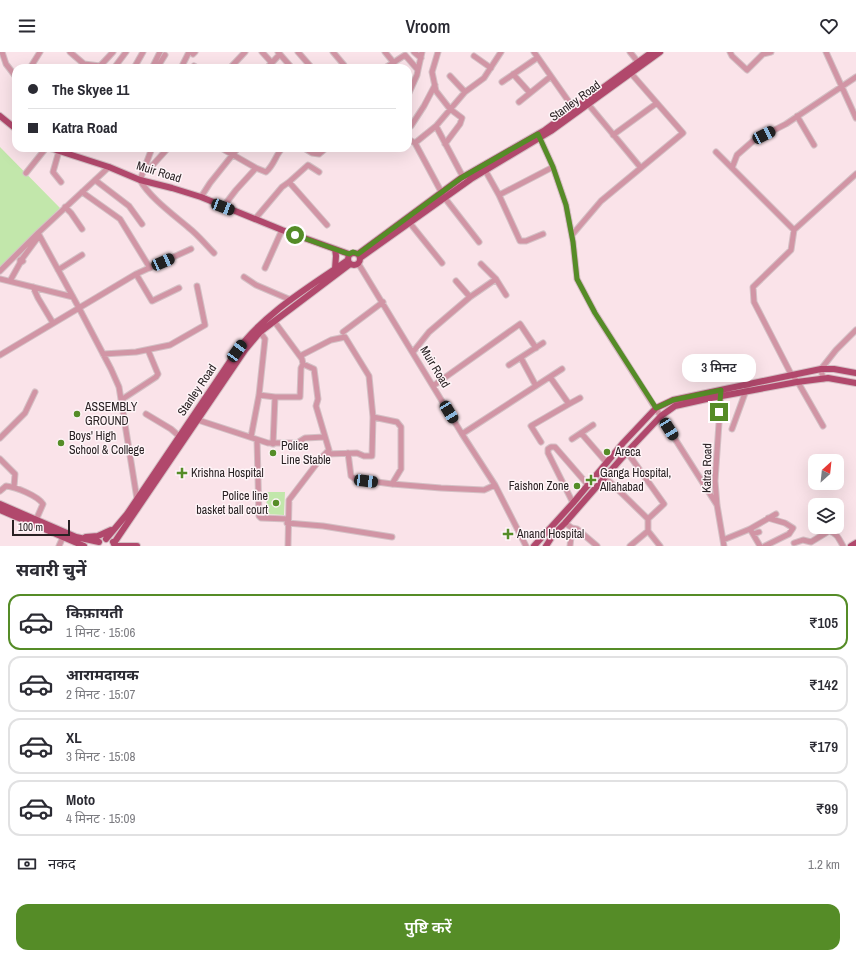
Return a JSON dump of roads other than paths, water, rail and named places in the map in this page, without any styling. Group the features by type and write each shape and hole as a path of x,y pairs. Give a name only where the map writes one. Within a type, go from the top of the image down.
{"main road":[{"name":"Stanley Road","path":"359,258 443,195 588,104 652,52"},
{"name":"Stanley Road","path":"359,258 409,222 463,177 539,136 574,109 660,52"},
{"path":"0,116 12,126"},
{"name":"Muir Road","path":"62,152 109,167 140,180 201,197 282,230 335,249 349,259"},
{"path":"335,249 335,269"},
{"path":"353,252 359,258 354,265 349,259 353,252"},
{"name":"Stanley Road","path":"106,539 137,499 245,340 258,326 291,300 349,259"},
{"name":"Stanley Road","path":"114,545 245,350 260,332 349,259"},
{"path":"546,546 553,535 565,523 604,476 661,416 675,406 748,385 822,370 834,368 856,374"},
{"path":"534,546 656,408 673,400 747,392 823,378 856,383"},
{"path":"0,504 76,537 98,544 106,539 114,545 137,546"},
{"path":"0,510 84,546"},
{"path":"76,537 98,536 116,528"},
{"path":"852,546 856,543"}],"street":[{"path":"2,52 6,64 12,72"},
{"path":"32,64 40,52"},
{"path":"70,52 84,64"},
{"path":"104,64 113,52"},
{"path":"117,64 126,52"},
{"path":"136,64 143,52"},
{"path":"234,64 245,52"},
{"path":"262,52 272,63 279,53 289,64"},
{"path":"298,52 308,64"},
{"path":"333,52 343,64"},
{"path":"385,52 394,63 406,55 418,70"},
{"path":"414,52 421,58"},
{"path":"412,86 417,75 422,52"},
{"path":"438,52 432,72 436,92 450,109 462,118 460,124 445,144"},
{"path":"415,144 436,126 465,92 484,78 501,52"},
{"path":"534,52 536,58 574,109"},
{"path":"630,52 638,62"},
{"path":"730,52 732,56 747,70 763,54 771,52"},
{"path":"826,52 856,118"},
{"path":"184,64 192,53"},
{"path":"155,64 163,54"},
{"path":"159,64 163,54"},
{"path":"474,56 491,68"},
{"path":"502,82 536,58"},
{"path":"572,235 601,201 682,133 630,71"},
{"path":"513,74 530,93"},
{"path":"450,76 465,92"},
{"path":"519,102 550,77"},
{"path":"732,168 737,155 753,141 786,124 856,77"},
{"path":"412,124 435,84"},
{"path":"613,135 657,103"},
{"path":"588,104 640,168"},
{"path":"797,116 814,145"},
{"path":"436,126 463,177"},
{"path":"539,136 553,167 566,205 572,235 577,279 595,313 717,505"},
{"path":"412,142 415,144 443,195 478,242"},
{"path":"26,174 43,152"},
{"path":"59,152 53,172 61,182"},
{"path":"151,152 140,180 147,190 214,253"},
{"path":"144,170 151,167 164,152"},
{"path":"227,152 266,172 271,168 278,152"},
{"path":"201,197 235,152"},
{"path":"310,152 319,154 321,152"},
{"path":"716,152 794,230"},
{"path":"255,219 282,187 308,165 319,172"},
{"path":"0,271 65,207 109,167"},
{"path":"499,195 553,167"},
{"path":"223,207 256,168"},
{"path":"485,170 499,195 520,241 526,242 543,234"},
{"path":"823,426 792,376 754,302 753,287 791,250 794,230 856,174"},
{"path":"95,180 128,206 142,224"},
{"path":"289,182 327,224"},
{"path":"82,192 120,219 150,268"},
{"path":"65,207 82,229"},
{"path":"409,222 442,262"},
{"path":"265,268 282,230"},
{"path":"10,281 38,235"},
{"path":"38,235 79,308 119,387 137,499"},
{"path":"0,355 136,274 191,249"},
{"path":"58,270 82,255"},
{"path":"15,256 21,261"},
{"name":"Muir Road","path":"359,258 383,302 433,386 495,485 526,546"},
{"path":"481,264 496,279 506,295"},
{"path":"136,274 152,301 179,288"},
{"path":"244,277 256,285 291,300"},
{"path":"0,279 73,297"},
{"path":"413,352 429,332 470,297 496,279"},
{"path":"456,281 470,297"},
{"path":"103,354 136,352 170,345 205,325 197,286"},
{"path":"33,287 53,323"},
{"path":"343,332 383,302"},
{"path":"259,395 275,397 300,397 301,368 303,364 302,359 274,321"},
{"path":"433,386 520,324 536,348"},
{"path":"823,378 822,370 836,350 856,330"},
{"path":"251,437 259,395 265,339 260,332"},
{"path":"300,356 332,340 345,337 369,376 373,417 372,456 364,456 356,453 326,454"},
{"path":"509,365 543,343"},
{"path":"121,400 156,378 158,374 148,350"},
{"path":"521,358 536,386"},
{"path":"288,546 289,500 321,458 329,450 316,406 318,399 314,369 303,364"},
{"path":"462,434 562,369"},
{"path":"550,377 568,404"},
{"path":"732,429 747,392 748,385"},
{"path":"0,438 25,413 35,392"},
{"name":"Katra Road","path":"721,394 715,481 717,505 724,546"},
{"path":"273,444 275,397"},
{"path":"541,442 531,426 580,398"},
{"path":"146,414 171,429 179,436"},
{"path":"373,417 398,422 401,427 401,469 392,484"},
{"path":"198,420 273,444 297,443 306,438 325,437"},
{"path":"572,439 593,425"},
{"path":"581,433 607,463"},
{"path":"257,440 259,516 261,518 392,537"},
{"path":"573,503 548,453 548,449 551,446 555,447 588,485"},
{"path":"627,452 664,504 648,519"},
{"path":"348,453 352,478 392,484 484,490 495,485"},
{"path":"0,459 15,474 14,487"},
{"path":"604,476 648,519 648,531 660,546"},
{"path":"0,491 6,486 14,487 41,501 42,504 36,520"},
{"path":"723,540 750,529 776,514"},
{"path":"765,546 789,534 792,528 785,523 768,518"},
{"path":"565,523 572,528 577,529 597,546"},
{"path":"570,546 572,528"},
{"path":"750,529 760,546"},
{"path":"630,546 648,531"},
{"path":"753,534 759,532"},
{"path":"794,543 803,540 811,542 829,532 834,532 839,537 843,546"},
{"path":"59,546 63,537"}],"place":[{"name":"ASSEMBLY GROUND","path":"77,414"},
{"name":"Boys' High School & College","path":"61,443"},
{"name":"Areca","path":"607,452"},
{"name":"Police Line Stable","path":"273,453"},
{"name":"Krishna Hospital","path":"182,473"},
{"name":"Ganga Hospital, Allahabad","path":"591,480"},
{"name":"Faishon Zone","path":"577,486"},
{"name":"Police line basket ball court","path":"276,503"},
{"name":"Anand Hospital","path":"508,534"}]}
